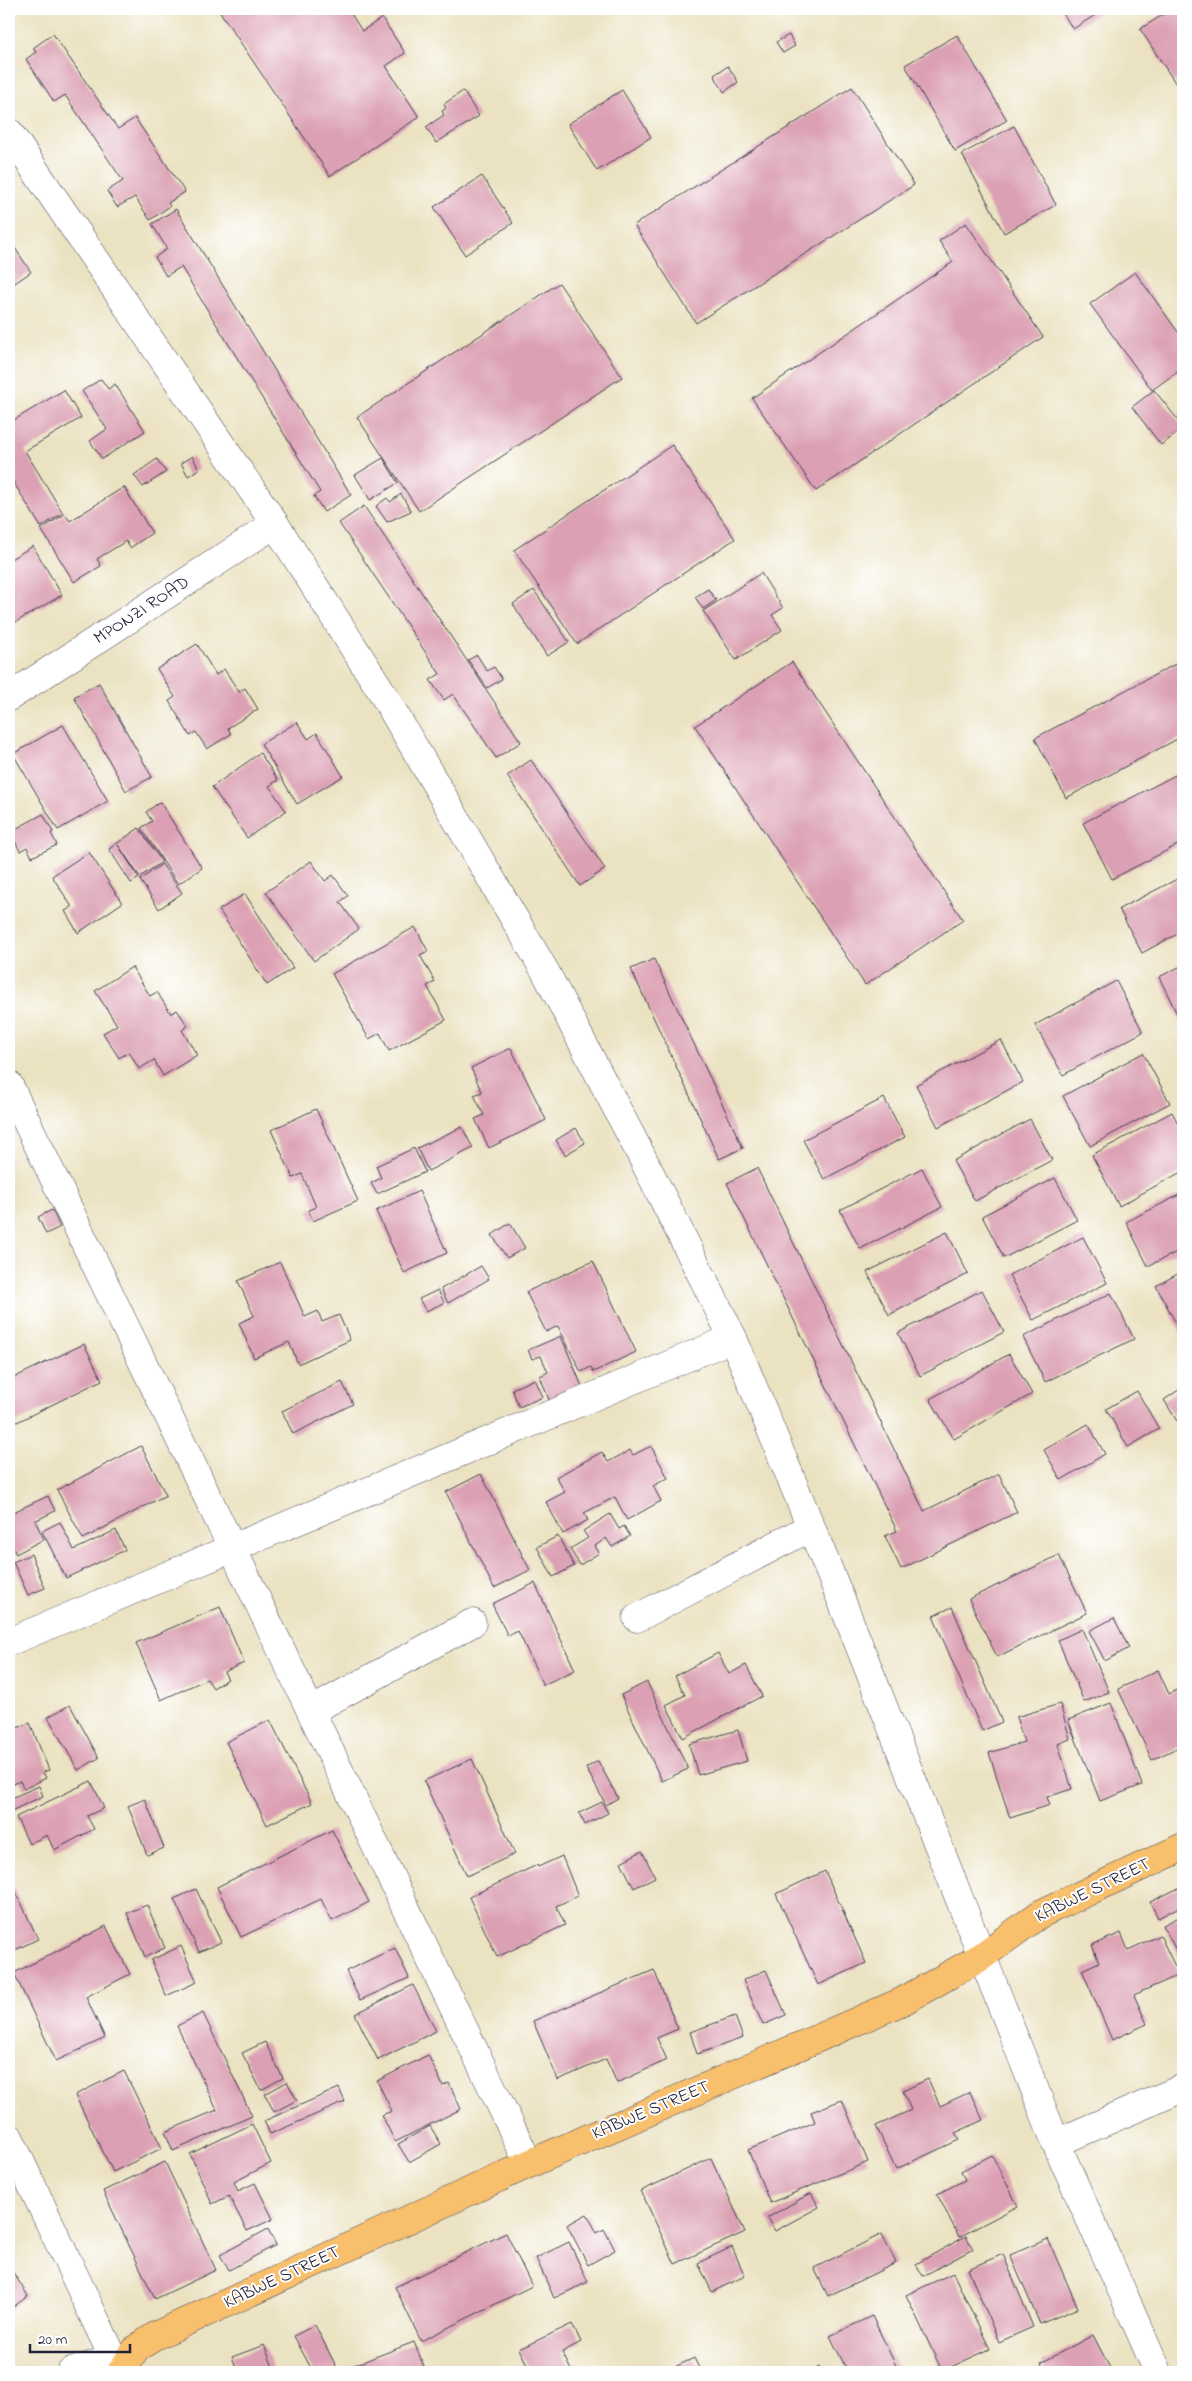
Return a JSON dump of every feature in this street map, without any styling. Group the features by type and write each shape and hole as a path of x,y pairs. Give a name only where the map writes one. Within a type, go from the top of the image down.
{"main road":[{"name":"KABWE STREET","path":"118,2368 137,2348 157,2335 529,2164 903,2001 981,1957 1040,1914 1183,1847"}],"street":[{"path":"9,132 276,524 380,688 545,971 733,1338 811,1527 1056,2143 1158,2372"},
{"name":"MPONZI ROAD","path":"9,697 276,524"},
{"path":"9,1085 529,2164"},
{"path":"9,1642 733,1338"},
{"path":"637,1618 811,1527"},
{"path":"311,1711 472,1623"},
{"path":"1056,2143 1183,2088"},
{"path":"9,2137 118,2368 71,2372"}],"building":[{"path":"218,9 348,9 362,31 382,18 405,53 386,66 419,117 330,176"},
{"path":"1067,9 1105,9 1073,29 1062,12"},
{"path":"1172,9 1182,9 1183,11 1183,80 1176,84 1140,29"},
{"path":"53,34 118,129 135,118 185,192 168,203 170,206 150,220 135,197 117,207 107,191 123,181 65,95 54,102 26,59 36,52 33,48"},
{"path":"789,35 795,46 783,53 776,42"},
{"path":"957,35 1007,120 955,151 905,65"},
{"path":"728,66 738,82 724,92 714,75"},
{"path":"852,87 914,185 696,323 634,225"},
{"path":"622,90 651,137 597,171 568,124"},
{"path":"463,91 479,116 436,143 426,127 444,115 442,111 446,108 444,104"},
{"path":"1014,126 1056,205 1004,233 962,154"},
{"path":"482,176 513,223 465,255 434,207"},
{"path":"176,209 351,495 324,512 314,496 320,492 181,267 166,276 155,257 167,249 152,224"},
{"path":"966,223 1043,337 816,491 752,398 953,262 939,241"},
{"path":"9,239 31,272 9,287"},
{"path":"1135,272 1183,339 1183,368 1152,390 1090,304"},
{"path":"559,283 622,377 419,511 357,417"},
{"path":"101,379 108,389 115,384 145,431 102,459 90,441 107,429 82,391"},
{"path":"64,390 81,418 25,451 63,513 41,527 9,475 9,423"},
{"path":"1154,390 1183,426 1183,429 1161,445 1132,407"},
{"path":"1183,410 1183,421 1179,413"},
{"path":"672,445 735,539 577,644 514,550"},
{"path":"192,456 199,469 188,476 181,463"},
{"path":"383,458 398,483 370,500 355,475"},
{"path":"157,459 166,472 143,487 134,475"},
{"path":"124,487 152,533 130,548 126,541 97,559 101,566 74,582 41,529 65,514 70,521"},
{"path":"401,494 411,511 387,522 376,506 387,498 390,502"},
{"path":"364,506 521,742 496,758 453,694 444,700 430,680 440,674 339,523"},
{"path":"33,546 62,595 9,626 9,560"},
{"path":"761,573 783,608 772,615 782,630 736,660 703,611"},
{"path":"708,589 716,600 703,609 695,597"},
{"path":"534,590 569,642 547,656 513,604"},
{"path":"197,644 216,675 224,669 239,692 245,688 258,709 228,728 231,734 207,749 196,732 190,736 169,701 175,697 157,669"},
{"path":"477,655 487,671 494,667 502,679 487,688 468,660"},
{"path":"1183,660 1183,736 1066,798 1035,738"},
{"path":"792,662 963,920 865,985 695,726"},
{"path":"99,683 152,777 126,791 74,697"},
{"path":"297,722 308,739 317,733 343,776 297,804 261,744"},
{"path":"63,725 108,801 58,830 13,754"},
{"path":"260,753 278,780 269,786 286,811 247,838 212,787"},
{"path":"531,760 605,869 580,886 507,776"},
{"path":"1183,771 1183,842 1112,879 1083,823"},
{"path":"160,802 202,868 178,884 141,828 152,821 146,812"},
{"path":"43,814 53,832 51,833 57,845 32,857 27,847 20,851 10,832"},
{"path":"139,828 162,862 140,877 118,845 139,878 131,883 109,849"},
{"path":"89,852 122,903 78,933 65,911 72,907 52,876"},
{"path":"311,861 325,881 333,875 348,896 340,902 359,929 314,961 266,892"},
{"path":"162,864 182,893 159,909 140,880"},
{"path":"1183,876 1183,931 1142,953 1119,909"},
{"path":"245,894 293,968 267,985 219,910"},
{"path":"415,927 428,951 420,955 435,982 427,986 446,1020 389,1051 380,1033 369,1039 332,974"},
{"path":"654,959 743,1148 719,1159 631,969"},
{"path":"1183,965 1183,1018 1180,1020 1159,977"},
{"path":"132,967 150,996 157,992 171,1014 177,1010 188,1026 182,1030 197,1055 163,1076 154,1060 139,1069 129,1052 119,1058 103,1033 117,1025 95,991"},
{"path":"1116,981 1143,1032 1063,1075 1035,1025"},
{"path":"1001,1040 1023,1082 938,1127 916,1085"},
{"path":"511,1048 546,1120 489,1148 475,1119 484,1115 474,1095 482,1092 471,1068"},
{"path":"1143,1053 1170,1103 1090,1146 1063,1096"},
{"path":"884,1098 905,1137 824,1179 803,1140"},
{"path":"316,1109 358,1201 313,1221 308,1210 316,1207 302,1174 293,1178 271,1130"},
{"path":"1172,1112 1183,1133 1183,1171 1119,1206 1092,1155"},
{"path":"1030,1119 1052,1160 975,1201 953,1161"},
{"path":"462,1127 473,1148 428,1171 417,1148"},
{"path":"576,1128 585,1143 565,1155 556,1140"},
{"path":"414,1148 425,1172 377,1194 371,1183 381,1178 376,1166"},
{"path":"757,1168 924,1511 999,1474 1017,1512 901,1569 885,1536 897,1531 727,1183"},
{"path":"922,1168 942,1207 860,1249 840,1210"},
{"path":"1055,1178 1077,1220 1004,1258 982,1216"},
{"path":"419,1191 447,1253 404,1273 376,1211"},
{"path":"1183,1193 1183,1249 1148,1266 1126,1222"},
{"path":"52,1210 60,1227 46,1234 38,1217"},
{"path":"510,1223 525,1248 507,1258 492,1235"},
{"path":"947,1232 968,1274 889,1315 867,1272"},
{"path":"1083,1237 1107,1283 1033,1320 1009,1275"},
{"path":"593,1261 636,1352 593,1372 591,1367 581,1372 558,1326 546,1332 526,1292"},
{"path":"280,1262 305,1317 318,1311 322,1322 339,1315 350,1340 298,1364 289,1342 254,1358 239,1323 254,1316 238,1281"},
{"path":"481,1266 489,1279 448,1303 441,1289"},
{"path":"1183,1271 1183,1336 1156,1286"},
{"path":"438,1290 444,1303 426,1311 419,1299"},
{"path":"982,1290 1004,1332 920,1376 898,1333"},
{"path":"1111,1293 1134,1339 1045,1382 1023,1337"},
{"path":"561,1336 584,1391 551,1405 540,1376 548,1372 541,1356 532,1359 528,1350"},
{"path":"84,1344 102,1380 15,1423 9,1410 9,1380"},
{"path":"1009,1354 1032,1394 954,1439 930,1399"},
{"path":"535,1379 543,1397 519,1407 512,1389"},
{"path":"342,1382 353,1404 293,1434 282,1411"},
{"path":"1183,1387 1183,1416 1177,1421 1164,1400"},
{"path":"1137,1391 1159,1429 1128,1447 1106,1409"},
{"path":"1088,1424 1105,1454 1061,1480 1044,1450"},
{"path":"141,1446 166,1495 83,1539 57,1490"},
{"path":"651,1446 668,1478 653,1486 661,1501 627,1520 615,1497 584,1513 588,1520 563,1534 546,1502 565,1492 556,1477 602,1452 608,1462 630,1450 633,1455"},
{"path":"481,1474 530,1570 494,1588 446,1492"},
{"path":"48,1496 55,1511 35,1521 44,1539 16,1554 9,1539 9,1514"},
{"path":"610,1514 619,1529 624,1526 630,1536 612,1547 606,1538 595,1546 599,1553 580,1565 570,1549 588,1538 583,1531"},
{"path":"60,1522 74,1550 116,1530 125,1550 66,1578 42,1531"},
{"path":"558,1536 574,1566 553,1577 537,1547"},
{"path":"31,1554 45,1588 28,1595 13,1562"},
{"path":"1059,1555 1087,1613 997,1657 969,1599"},
{"path":"535,1583 575,1670 543,1685 518,1631 508,1636 492,1604"},
{"path":"220,1607 244,1663 224,1672 228,1679 213,1688 207,1679 161,1700 136,1643"},
{"path":"952,1607 1002,1722 982,1731 933,1616"},
{"path":"1114,1618 1129,1648 1105,1661 1089,1631"},
{"path":"1082,1629 1109,1692 1084,1702 1058,1640"},
{"path":"718,1653 729,1674 746,1665 762,1696 683,1738 666,1705 685,1695 675,1676"},
{"path":"1158,1670 1169,1694 1183,1687 1183,1745 1152,1760 1118,1689"},
{"path":"647,1682 688,1769 662,1781 621,1695"},
{"path":"1111,1703 1142,1785 1100,1801 1068,1720"},
{"path":"1060,1704 1070,1739 1058,1744 1072,1789 1047,1797 1050,1805 1010,1818 989,1753 1024,1742 1016,1717"},
{"path":"70,1705 99,1758 78,1770 48,1717"},
{"path":"270,1720 312,1803 267,1825 226,1742"},
{"path":"30,1723 49,1770 43,1772 46,1778 24,1789 20,1781 9,1786 9,1731"},
{"path":"738,1730 747,1761 698,1775 689,1744"},
{"path":"472,1759 515,1854 467,1876 424,1781"},
{"path":"598,1761 618,1798 606,1805 586,1768"},
{"path":"91,1781 104,1808 87,1816 94,1829 54,1850 47,1835 29,1844 16,1817"},
{"path":"39,1786 43,1796 9,1812 9,1799"},
{"path":"145,1799 164,1848 147,1855 128,1806"},
{"path":"602,1802 608,1813 585,1825 579,1813"},
{"path":"332,1830 369,1902 332,1921 321,1899 241,1937 217,1887"},
{"path":"642,1851 655,1877 634,1888 621,1862"},
{"path":"562,1856 578,1896 556,1906 565,1925 497,1957 469,1897 537,1865 538,1867"},
{"path":"825,1871 866,1963 818,1985 776,1894"},
{"path":"9,1877 38,1939 9,1953"},
{"path":"1183,1886 1183,1905 1158,1918 1150,1902"},
{"path":"196,1889 221,1942 199,1952 174,1899"},
{"path":"147,1905 165,1948 145,1957 127,1913"},
{"path":"1183,1915 1183,1956 1180,1958 1163,1925"},
{"path":"106,1926 130,1974 86,1997 105,2038 56,2061 14,1973"},
{"path":"1121,1933 1128,1950 1160,1935 1179,1975 1134,1995 1147,2024 1112,2040 1082,1970 1099,1962 1092,1945"},
{"path":"181,1946 197,1982 166,1996 151,1960"},
{"path":"395,1948 409,1978 360,2000 346,1971"},
{"path":"654,1970 678,2029 657,2038 667,2060 617,2083 606,2059 558,2080 533,2021"},
{"path":"766,1970 786,2015 763,2025 743,1980"},
{"path":"1183,1973 1183,1983 1179,1975"},
{"path":"413,1985 436,2031 378,2060 355,2014"},
{"path":"203,2013 252,2116 173,2151 165,2132 217,2110 177,2026"},
{"path":"735,2016 743,2038 697,2054 690,2032"},
{"path":"265,2042 283,2078 261,2090 242,2053"},
{"path":"428,2055 443,2086 449,2083 461,2109 395,2142 382,2115 392,2111 377,2081"},
{"path":"124,2071 162,2148 113,2172 75,2095"},
{"path":"928,2079 940,2106 970,2092 983,2120 955,2133 959,2140 896,2169 876,2126 911,2110 903,2091"},
{"path":"287,2082 297,2100 274,2112 265,2094"},
{"path":"339,2088 345,2102 270,2134 264,2121"},
{"path":"842,2100 868,2162 770,2203 748,2150 815,2122 811,2112"},
{"path":"252,2124 271,2163 234,2182 238,2191 255,2183 273,2219 247,2231 229,2196 212,2204 190,2154"},
{"path":"430,2126 441,2144 409,2162 398,2144"},
{"path":"992,2155 1018,2206 959,2237 937,2194 965,2180 961,2171"},
{"path":"711,2158 745,2232 675,2264 641,2191"},
{"path":"165,2162 216,2270 155,2299 103,2191"},
{"path":"811,2193 819,2207 775,2231 767,2218"},
{"path":"587,2214 597,2233 604,2229 615,2250 588,2265 567,2225"},
{"path":"268,2229 276,2245 229,2270 220,2255"},
{"path":"506,2233 532,2286 421,2341 395,2287"},
{"path":"882,2234 896,2263 828,2296 814,2268"},
{"path":"966,2236 973,2249 923,2276 916,2264"},
{"path":"1048,2239 1078,2308 1040,2324 1010,2255"},
{"path":"569,2242 588,2282 554,2298 536,2258"},
{"path":"732,2247 745,2276 712,2292 698,2263"},
{"path":"1003,2254 1033,2327 999,2342 968,2269"},
{"path":"9,2266 28,2296 9,2310"},
{"path":"953,2273 990,2349 942,2371 906,2295"},
{"path":"872,2316 899,2372 848,2372 830,2336"},
{"path":"572,2324 581,2342 562,2352 572,2372 531,2372 519,2349"},
{"path":"315,2325 337,2368 329,2372 313,2372 294,2336"},
{"path":"1093,2335 1112,2372 1045,2372 1041,2363"},
{"path":"414,2342 426,2372 345,2372 344,2369"},
{"path":"264,2345 275,2372 222,2372 236,2367 232,2357"},
{"path":"694,2358 701,2372 664,2372"},
{"path":"795,2367 798,2372 786,2372"},
{"path":"819,2367 822,2372 810,2372"}]}
